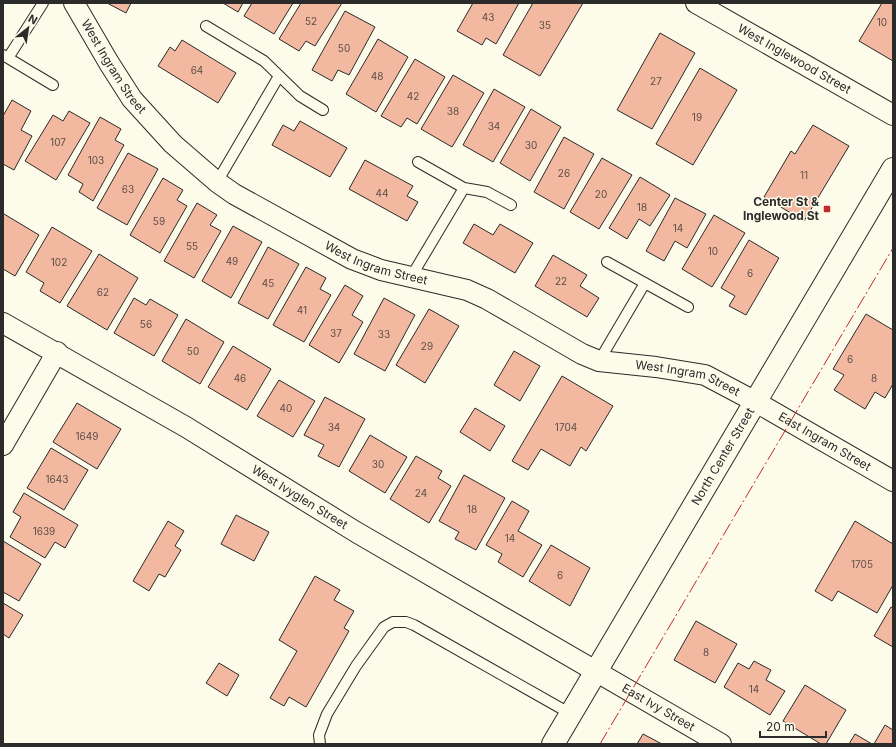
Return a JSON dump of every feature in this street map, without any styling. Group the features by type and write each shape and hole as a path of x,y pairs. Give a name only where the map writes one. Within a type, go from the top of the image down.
{"street":[{"name":"West Ingram Street","path":"74,3 132,99 173,144 217,182 234,194 352,259 381,270 467,290 487,299 582,354 599,361 656,367 705,375 756,402"},
{"name":"West Inglewood Street","path":"696,3 893,115"},
{"name":"North Center Street","path":"553,744 893,169"},
{"name":"West Ivyglen Street","path":"3,323 57,352 186,427 356,532 596,672"},
{"path":"3,445 57,352"},
{"name":"East Ingram Street","path":"756,402 893,481"},
{"name":"East Ivy Street","path":"596,672 721,744"}],"lane":[{"path":"43,3 5,56 53,85"},
{"path":"206,26 264,61 300,96 323,110"},
{"path":"217,182 279,76"},
{"path":"418,162 464,188 487,192 511,205"},
{"path":"411,277 464,188"},
{"path":"608,262 688,307"},
{"path":"599,361 644,283"},
{"path":"320,744 319,735 327,714 356,666 384,627 393,622 406,622 414,625 571,714"}],"building":[{"path":"107,3 131,3 126,13"},
{"path":"223,3 243,3 238,12"},
{"path":"252,3 293,3 274,34 244,16"},
{"path":"301,3 342,3 315,46 306,41 299,51 279,39"},
{"path":"473,3 519,3 496,44 486,38 482,45 457,31"},
{"path":"533,3 583,3 540,76 503,55"},
{"path":"882,3 893,3 893,61 859,41"},
{"path":"345,11 375,27 349,75 338,70 332,81 312,70"},
{"path":"660,33 695,53 652,129 617,110"},
{"path":"378,39 408,57 376,112 346,94"},
{"path":"182,40 236,73 218,103 158,66 170,47 175,51"},
{"path":"415,59 445,77 417,124 407,118 401,127 381,116"},
{"path":"700,68 737,90 693,165 656,144"},
{"path":"453,75 484,93 452,147 421,129"},
{"path":"494,89 525,107 493,162 463,145"},
{"path":"12,100 31,111 21,130 32,136 14,170 3,164 3,116"},
{"path":"531,109 561,127 530,181 500,163"},
{"path":"69,111 90,123 56,180 25,161 53,115 63,121"},
{"path":"100,117 121,129 115,140 124,145 93,201 79,192 83,184 68,175"},
{"path":"300,121 347,148 330,177 272,145 283,125 294,131"},
{"path":"813,125 849,146 804,221 764,197 791,151 795,154"},
{"path":"564,137 594,154 564,209 534,192"},
{"path":"128,153 158,169 127,225 97,208"},
{"path":"602,158 632,175 599,229 570,212"},
{"path":"365,160 413,186 407,196 418,202 407,221 349,189"},
{"path":"640,177 670,195 650,226 639,219 627,239 609,228"},
{"path":"163,178 183,190 177,200 187,206 160,253 130,235"},
{"path":"675,198 706,214 687,248 675,241 664,261 646,251"},
{"path":"197,203 217,215 210,225 221,231 194,278 164,261"},
{"path":"4,214 39,235 15,276 3,269"},
{"path":"714,215 745,233 712,287 682,269"},
{"path":"474,224 493,235 500,224 533,243 515,273 463,243"},
{"path":"233,226 262,242 231,298 202,281"},
{"path":"52,227 92,251 60,303 40,291 44,283 26,272"},
{"path":"749,240 779,258 746,315 729,306 735,296 721,288"},
{"path":"268,247 299,264 268,319 238,303"},
{"path":"99,254 138,278 107,330 67,306"},
{"path":"553,255 587,275 580,286 599,298 587,317 535,286"},
{"path":"306,267 326,278 320,289 331,295 304,342 273,325"},
{"path":"345,285 363,296 352,315 363,322 339,363 309,345"},
{"path":"134,298 146,305 150,299 178,315 154,356 114,333"},
{"path":"384,298 415,315 385,371 354,354"},
{"path":"429,309 459,326 425,383 396,365"},
{"path":"866,314 893,330 893,384 885,398 875,392 865,409 834,390 844,375 833,369"},
{"path":"186,319 224,342 200,384 162,361"},
{"path":"233,346 271,369 247,410 208,387"},
{"path":"514,351 540,366 520,401 494,385"},
{"path":"562,376 613,406 586,451 581,447 570,466 541,449 528,470 512,461"},
{"path":"279,380 315,401 293,437 257,416"},
{"path":"325,397 365,419 339,467 318,456 324,445 304,435"},
{"path":"77,403 121,429 97,469 53,442"},
{"path":"475,408 505,426 490,451 460,432"},
{"path":"370,435 407,457 385,493 349,471"},
{"path":"51,448 88,470 64,510 27,488"},
{"path":"416,456 442,471 438,478 451,486 429,523 390,499"},
{"path":"464,475 505,498 476,550 455,539 459,532 439,521"},
{"path":"24,493 78,525 65,548 55,542 45,558 10,537 21,517 13,512"},
{"path":"512,501 529,511 518,531 542,545 523,577 498,562 502,554 486,545"},
{"path":"236,515 269,532 254,561 221,544"},
{"path":"168,521 184,531 175,546 181,550 165,577 159,574 149,591 133,581"},
{"path":"855,521 893,544 893,585 877,613 838,591 832,601 815,591"},
{"path":"3,541 41,564 19,601 3,592"},
{"path":"551,545 590,568 570,606 529,581"},
{"path":"315,576 340,590 334,600 354,611 344,628 349,631 306,707 289,697 284,706 270,698 297,651 279,640"},
{"path":"3,603 23,615 9,638 3,634"},
{"path":"891,607 893,608 893,647 874,636"},
{"path":"696,621 737,644 715,683 674,660"},
{"path":"754,661 771,670 766,680 785,691 770,715 724,687 738,663 749,669"},
{"path":"219,663 239,675 227,696 206,683"},
{"path":"805,685 846,710 826,744 821,744 783,721"},
{"path":"885,725 893,730 893,744 874,744"},
{"path":"643,734 662,744 637,744"},
{"path":"855,734 872,744 849,744"}],"power":[{"path":"600,744 893,248"}],"place":[{"name":"Center St & Inglewood St","path":"827,209"}]}
